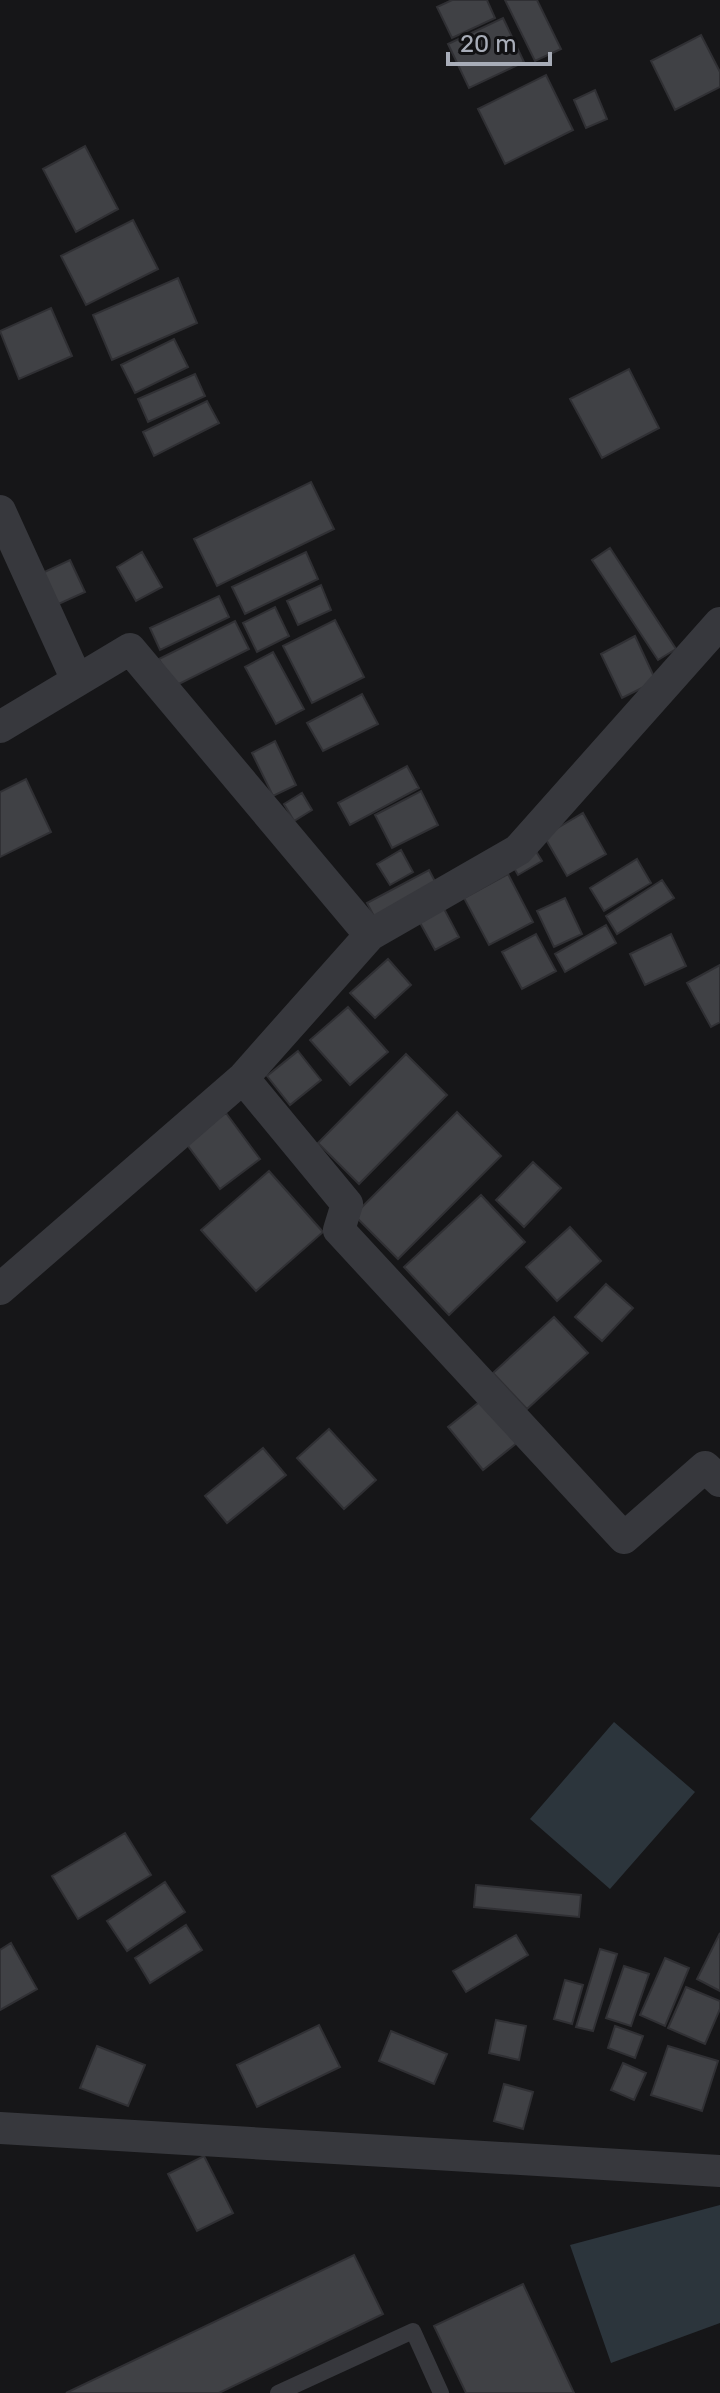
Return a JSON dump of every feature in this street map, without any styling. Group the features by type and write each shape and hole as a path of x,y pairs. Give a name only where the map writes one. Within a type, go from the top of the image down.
{"street":[{"path":"0,511 77,680"},
{"path":"0,1289 243,1078 370,935 518,850 720,623"},
{"path":"0,727 130,649 370,935"},
{"path":"243,1078 347,1204 339,1230 624,1538 705,1467 720,1481"},
{"path":"0,2128 720,2171"}],"lane":[{"path":"278,2393 413,2331 441,2393"}],"shaded area":[{"path":"614,1722 695,1792 610,1889 530,1819"},
{"path":"720,2205 720,2323 611,2363 570,2245"}],"building":[{"path":"452,0 487,0 495,18 452,38 437,7"},
{"path":"505,0 537,0 561,49 535,61"},
{"path":"503,18 524,62 469,88 448,44"},
{"path":"701,35 720,72 720,87 675,110 651,61"},
{"path":"546,75 573,130 505,164 478,109"},
{"path":"595,90 607,119 586,128 574,100"},
{"path":"85,146 118,209 76,232 43,169"},
{"path":"133,220 158,269 86,305 61,256"},
{"path":"178,278 197,323 112,360 93,315"},
{"path":"51,308 72,356 19,379 0,331"},
{"path":"174,339 188,367 135,393 121,365"},
{"path":"629,369 659,428 602,458 570,399"},
{"path":"195,374 205,396 148,422 138,399"},
{"path":"207,401 219,423 154,456 143,432"},
{"path":"311,482 334,529 217,586 194,539"},
{"path":"610,548 676,649 658,660 592,560"},
{"path":"142,552 162,587 136,601 117,567"},
{"path":"306,552 318,579 245,614 232,587"},
{"path":"70,560 85,592 52,607 38,575"},
{"path":"321,585 331,610 298,625 287,601"},
{"path":"219,596 229,617 160,650 150,628"},
{"path":"275,607 289,636 257,652 243,623"},
{"path":"335,620 364,677 312,703 283,646"},
{"path":"235,621 249,649 173,687 159,659"},
{"path":"635,636 656,681 622,698 601,654"},
{"path":"273,652 304,709 276,724 245,667"},
{"path":"362,694 378,724 323,751 307,723"},
{"path":"275,741 296,785 273,796 252,753"},
{"path":"407,766 419,788 350,825 338,803"},
{"path":"26,779 51,832 0,857 0,792"},
{"path":"421,791 438,825 392,848 375,815"},
{"path":"302,793 312,810 294,821 284,804"},
{"path":"583,813 606,854 567,876 544,836"},
{"path":"534,848 542,861 518,875 510,861"},
{"path":"401,850 413,872 390,885 377,864"},
{"path":"637,859 651,883 604,911 590,888"},
{"path":"429,870 439,889 377,922 367,903"},
{"path":"508,874 533,922 489,945 464,898"},
{"path":"662,880 674,898 617,934 606,916"},
{"path":"565,898 582,934 554,947 537,911"},
{"path":"442,905 459,937 435,950 418,919"},
{"path":"606,925 616,943 565,972 555,954"},
{"path":"536,934 556,971 522,989 502,952"},
{"path":"671,934 686,966 645,985 630,954"},
{"path":"388,959 411,985 375,1018 350,993"},
{"path":"720,965 720,1022 711,1027 687,983"},
{"path":"348,1007 388,1052 350,1085 310,1040"},
{"path":"298,1051 321,1080 290,1105 267,1076"},
{"path":"406,1054 447,1095 359,1184 318,1143"},
{"path":"457,1112 501,1156 398,1259 354,1215"},
{"path":"226,1113 260,1159 220,1189 185,1142"},
{"path":"533,1162 561,1188 524,1227 496,1200"},
{"path":"269,1171 323,1232 256,1291 201,1230"},
{"path":"481,1195 525,1242 449,1315 404,1267"},
{"path":"570,1227 601,1261 557,1301 526,1267"},
{"path":"606,1284 633,1308 602,1341 575,1317"},
{"path":"554,1317 588,1353 527,1409 493,1373"},
{"path":"483,1399 518,1442 483,1470 448,1427"},
{"path":"329,1429 376,1480 344,1509 297,1458"},
{"path":"263,1448 286,1475 227,1523 205,1496"},
{"path":"125,1833 151,1875 78,1919 52,1876"},
{"path":"165,1882 185,1912 127,1951 107,1921"},
{"path":"476,1885 581,1895 579,1917 474,1907"},
{"path":"186,1925 202,1950 150,1983 135,1958"},
{"path":"720,1933 720,1991 697,1979"},
{"path":"516,1935 528,1955 466,1992 453,1971"},
{"path":"11,1943 37,1989 0,2010 0,1950"},
{"path":"600,1949 617,1954 593,2031 576,2027"},
{"path":"665,1958 689,1968 665,2026 640,2015"},
{"path":"624,1966 649,1974 631,2026 606,2018"},
{"path":"565,1980 583,1985 572,2024 554,2019"},
{"path":"686,1987 720,2001 720,2009 705,2044 668,2028"},
{"path":"496,2020 526,2026 519,2060 489,2053"},
{"path":"319,2025 340,2067 257,2107 237,2065"},
{"path":"615,2026 643,2036 635,2058 608,2048"},
{"path":"391,2031 447,2054 434,2084 379,2061"},
{"path":"97,2046 145,2065 128,2106 80,2088"},
{"path":"668,2046 718,2061 702,2111 651,2095"},
{"path":"623,2063 646,2073 634,2100 611,2090"},
{"path":"504,2084 533,2092 523,2129 494,2121"},
{"path":"204,2156 233,2213 197,2231 168,2174"},
{"path":"354,2255 383,2314 219,2393 66,2393"},
{"path":"523,2284 574,2393 466,2393 434,2326"}]}
